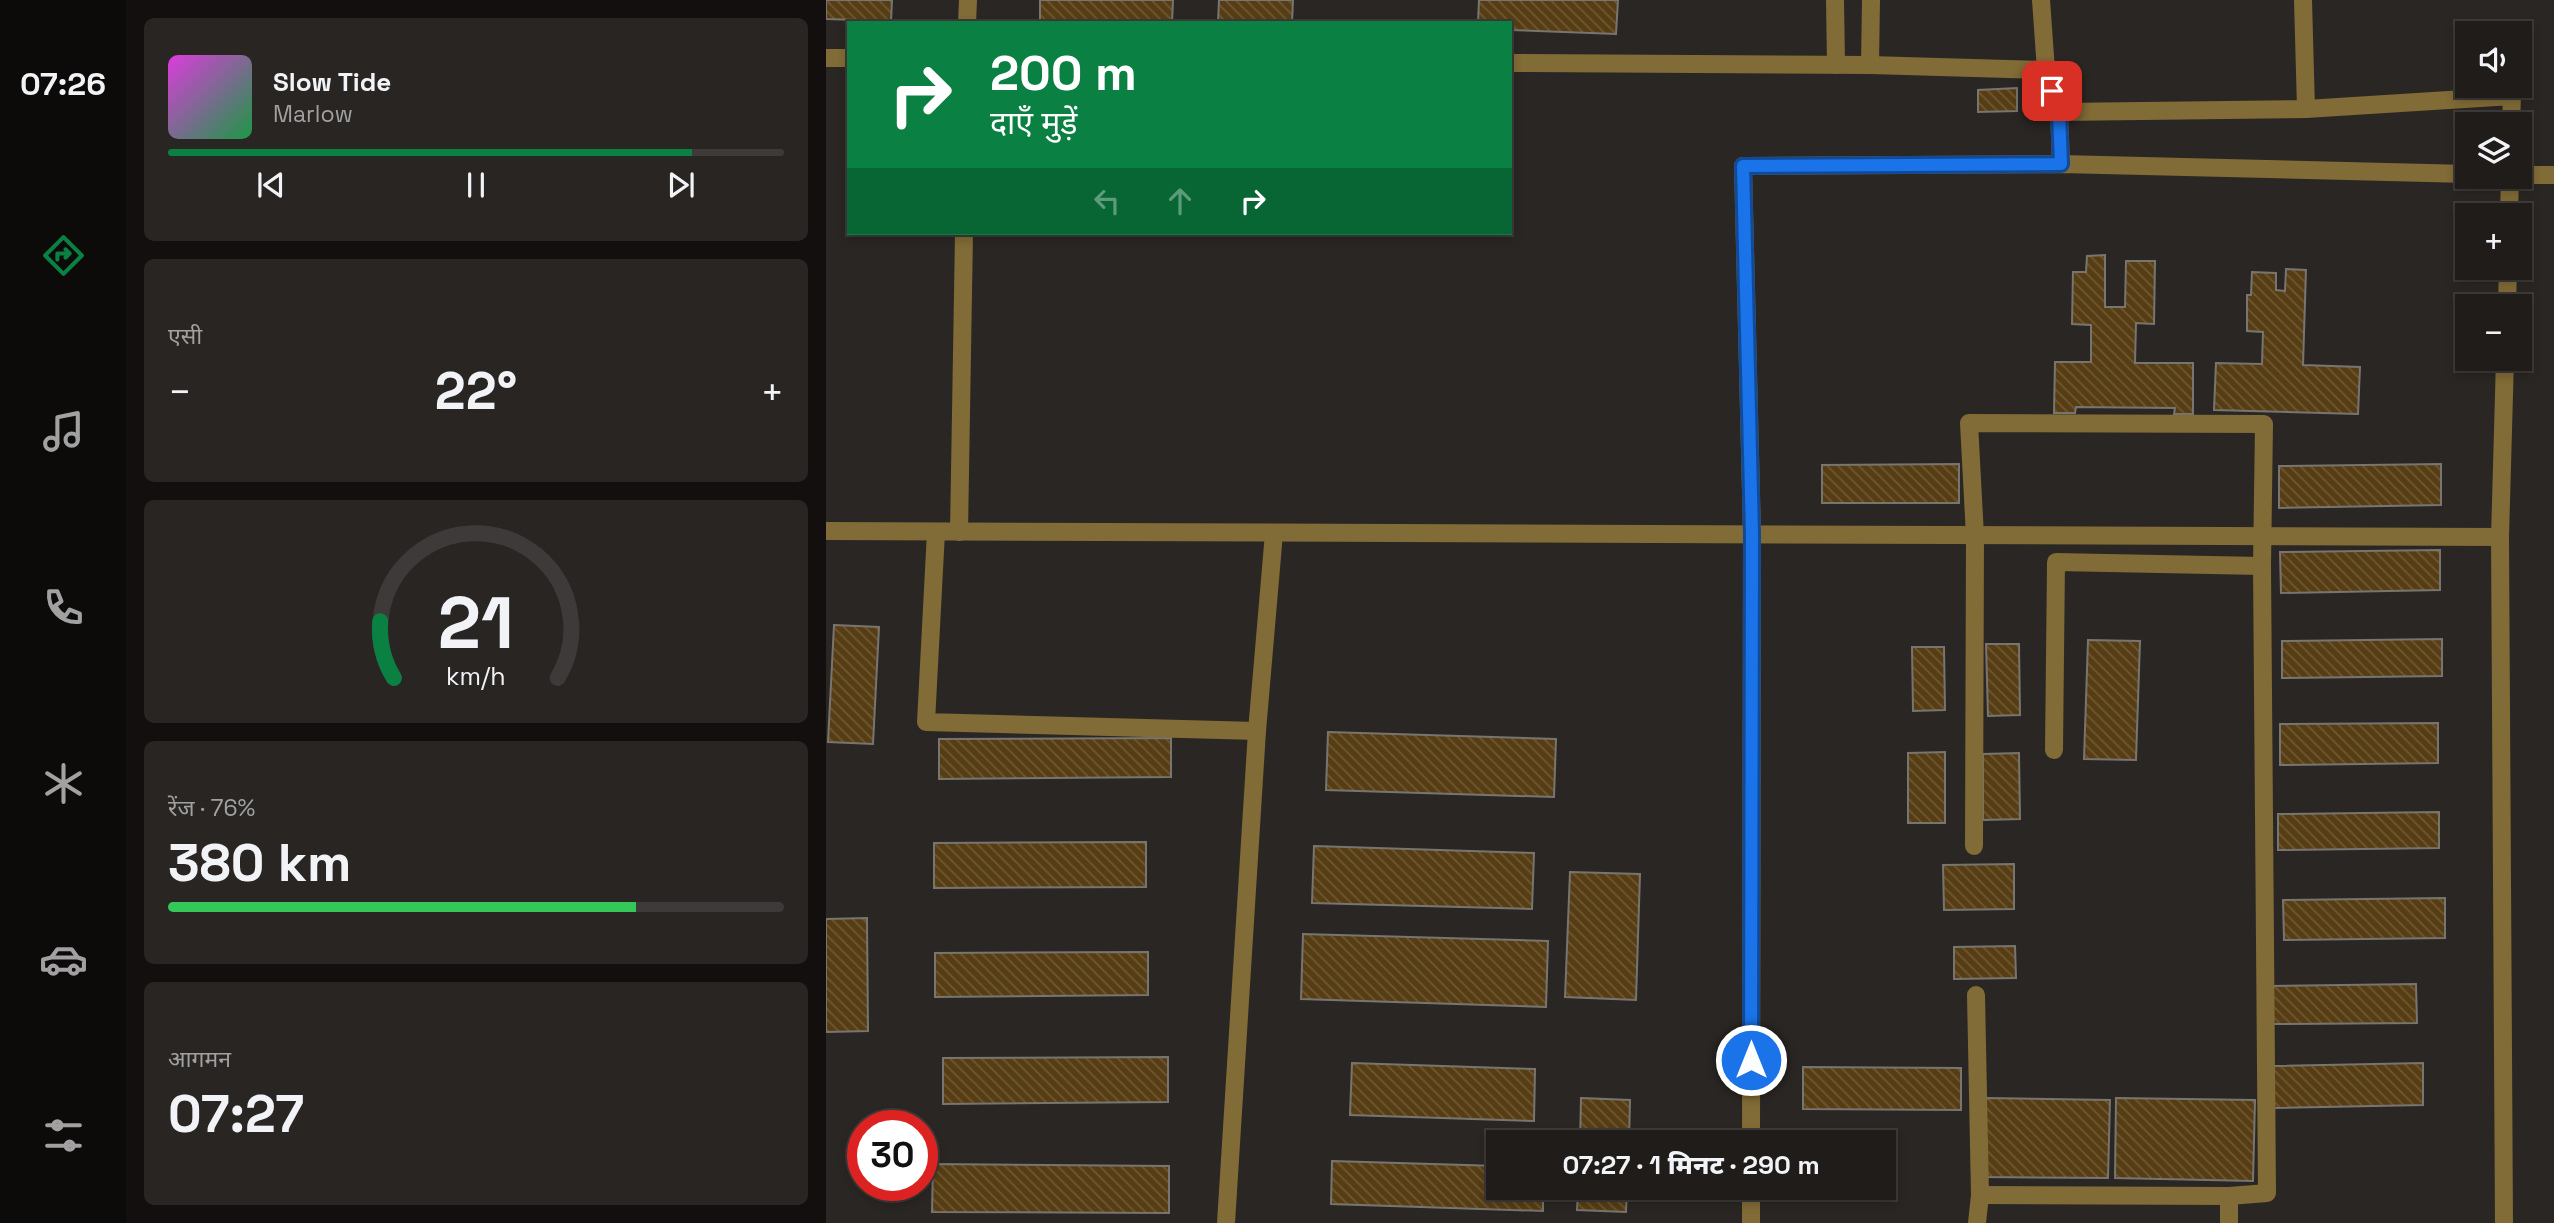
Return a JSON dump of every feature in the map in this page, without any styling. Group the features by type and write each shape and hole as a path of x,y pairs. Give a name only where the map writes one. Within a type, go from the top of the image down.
{"street":[{"path":"967,21 968,0"},
{"path":"1835,0 1836,65"},
{"path":"1870,65 1871,0"},
{"path":"2041,0 2046,70 2059,112 2061,164"},
{"path":"2303,0 2306,109"},
{"path":"826,58 847,58"},
{"path":"1512,63 1870,65 2046,70"},
{"path":"2059,112 2306,109 2512,96 2511,112"},
{"path":"1751,1130 1752,534 1743,166 2061,164 2455,174"},
{"path":"2532,175 2554,175"},
{"path":"959,531 964,235"},
{"path":"2504,1223 2501,537 2505,371"},
{"path":"1974,846 1975,536 1969,423 2264,424 2262,566 2267,1193 2229,1196 1980,1195"},
{"path":"826,531 2501,537"},
{"path":"936,532 926,722 1257,731"},
{"path":"1226,1223 1257,731 1274,533"},
{"path":"2054,750 2056,562 2262,566"},
{"path":"1976,995 1980,1195 1977,1223"},
{"path":"2229,1196 2229,1223"},
{"path":"1751,1200 1751,1223"}],"building":[{"path":"826,0 892,0 891,21 826,19"},
{"path":"1040,0 1173,0 1172,21 1040,21"},
{"path":"1219,0 1293,0 1292,21 1218,21"},
{"path":"1479,0 1618,0 1616,34 1512,30 1512,21 1478,21"},
{"path":"2017,88 2017,111 1978,112 1978,90"},
{"path":"2105,255 2105,307 2125,307 2126,261 2155,261 2154,324 2136,323 2135,363 2193,363 2193,414 2174,414 2175,408 2076,407 2075,413 2054,413 2055,362 2091,362 2091,325 2072,324 2073,272 2086,272 2087,256"},
{"path":"2286,269 2306,270 2303,365 2360,367 2358,414 2214,410 2216,363 2262,364 2263,332 2247,331 2247,295 2251,295 2252,272 2276,273 2276,290 2285,291"},
{"path":"1959,464 1959,503 1822,503 1822,465"},
{"path":"2441,464 2441,505 2279,508 2279,466"},
{"path":"2440,550 2440,590 2281,593 2280,552"},
{"path":"834,625 879,627 873,744 828,742"},
{"path":"2442,639 2442,676 2282,678 2282,641"},
{"path":"2088,640 2140,641 2136,760 2084,759"},
{"path":"1986,644 2019,644 2020,715 1988,716"},
{"path":"1912,647 1944,647 1945,710 1913,711"},
{"path":"2438,723 2438,763 2280,765 2280,724"},
{"path":"1328,732 1556,739 1554,797 1326,790"},
{"path":"1171,738 1171,777 939,779 939,739"},
{"path":"1945,752 1945,823 1908,823 1908,753"},
{"path":"2019,753 2020,819 1983,820 1983,754"},
{"path":"2439,812 2439,848 2278,850 2278,814"},
{"path":"1146,842 1146,887 934,888 934,843"},
{"path":"1314,846 1534,853 1532,909 1312,903"},
{"path":"2014,864 2014,909 1944,910 1943,865"},
{"path":"1570,872 1640,874 1636,1000 1565,997"},
{"path":"2445,898 2445,938 2284,940 2283,900"},
{"path":"867,918 868,1031 826,1032 826,919"},
{"path":"1303,934 1548,941 1546,1007 1301,999"},
{"path":"2015,946 2016,978 1954,979 1954,947"},
{"path":"1148,952 1148,995 935,997 935,953"},
{"path":"2416,984 2417,1023 2270,1024 2270,986"},
{"path":"1168,1057 1168,1102 943,1104 943,1058"},
{"path":"1352,1063 1535,1069 1534,1121 1350,1115"},
{"path":"2423,1063 2423,1105 2272,1108 2272,1066"},
{"path":"1803,1067 1961,1068 1961,1110 1803,1109"},
{"path":"1581,1098 1630,1100 1629,1130 1580,1130"},
{"path":"1986,1098 2110,1100 2108,1178 1985,1177"},
{"path":"2116,1098 2255,1100 2253,1181 2115,1178"},
{"path":"1332,1161 1486,1166 1486,1200 1543,1200 1543,1211 1331,1204"},
{"path":"938,1164 1169,1166 1169,1213 932,1212 932,1201 938,1201"},
{"path":"1577,1200 1626,1200 1626,1212 1577,1210"}],"route":[{"path":"1751,1060 1752,534 1743,166 2061,164 2059,112 2052,91"}]}
